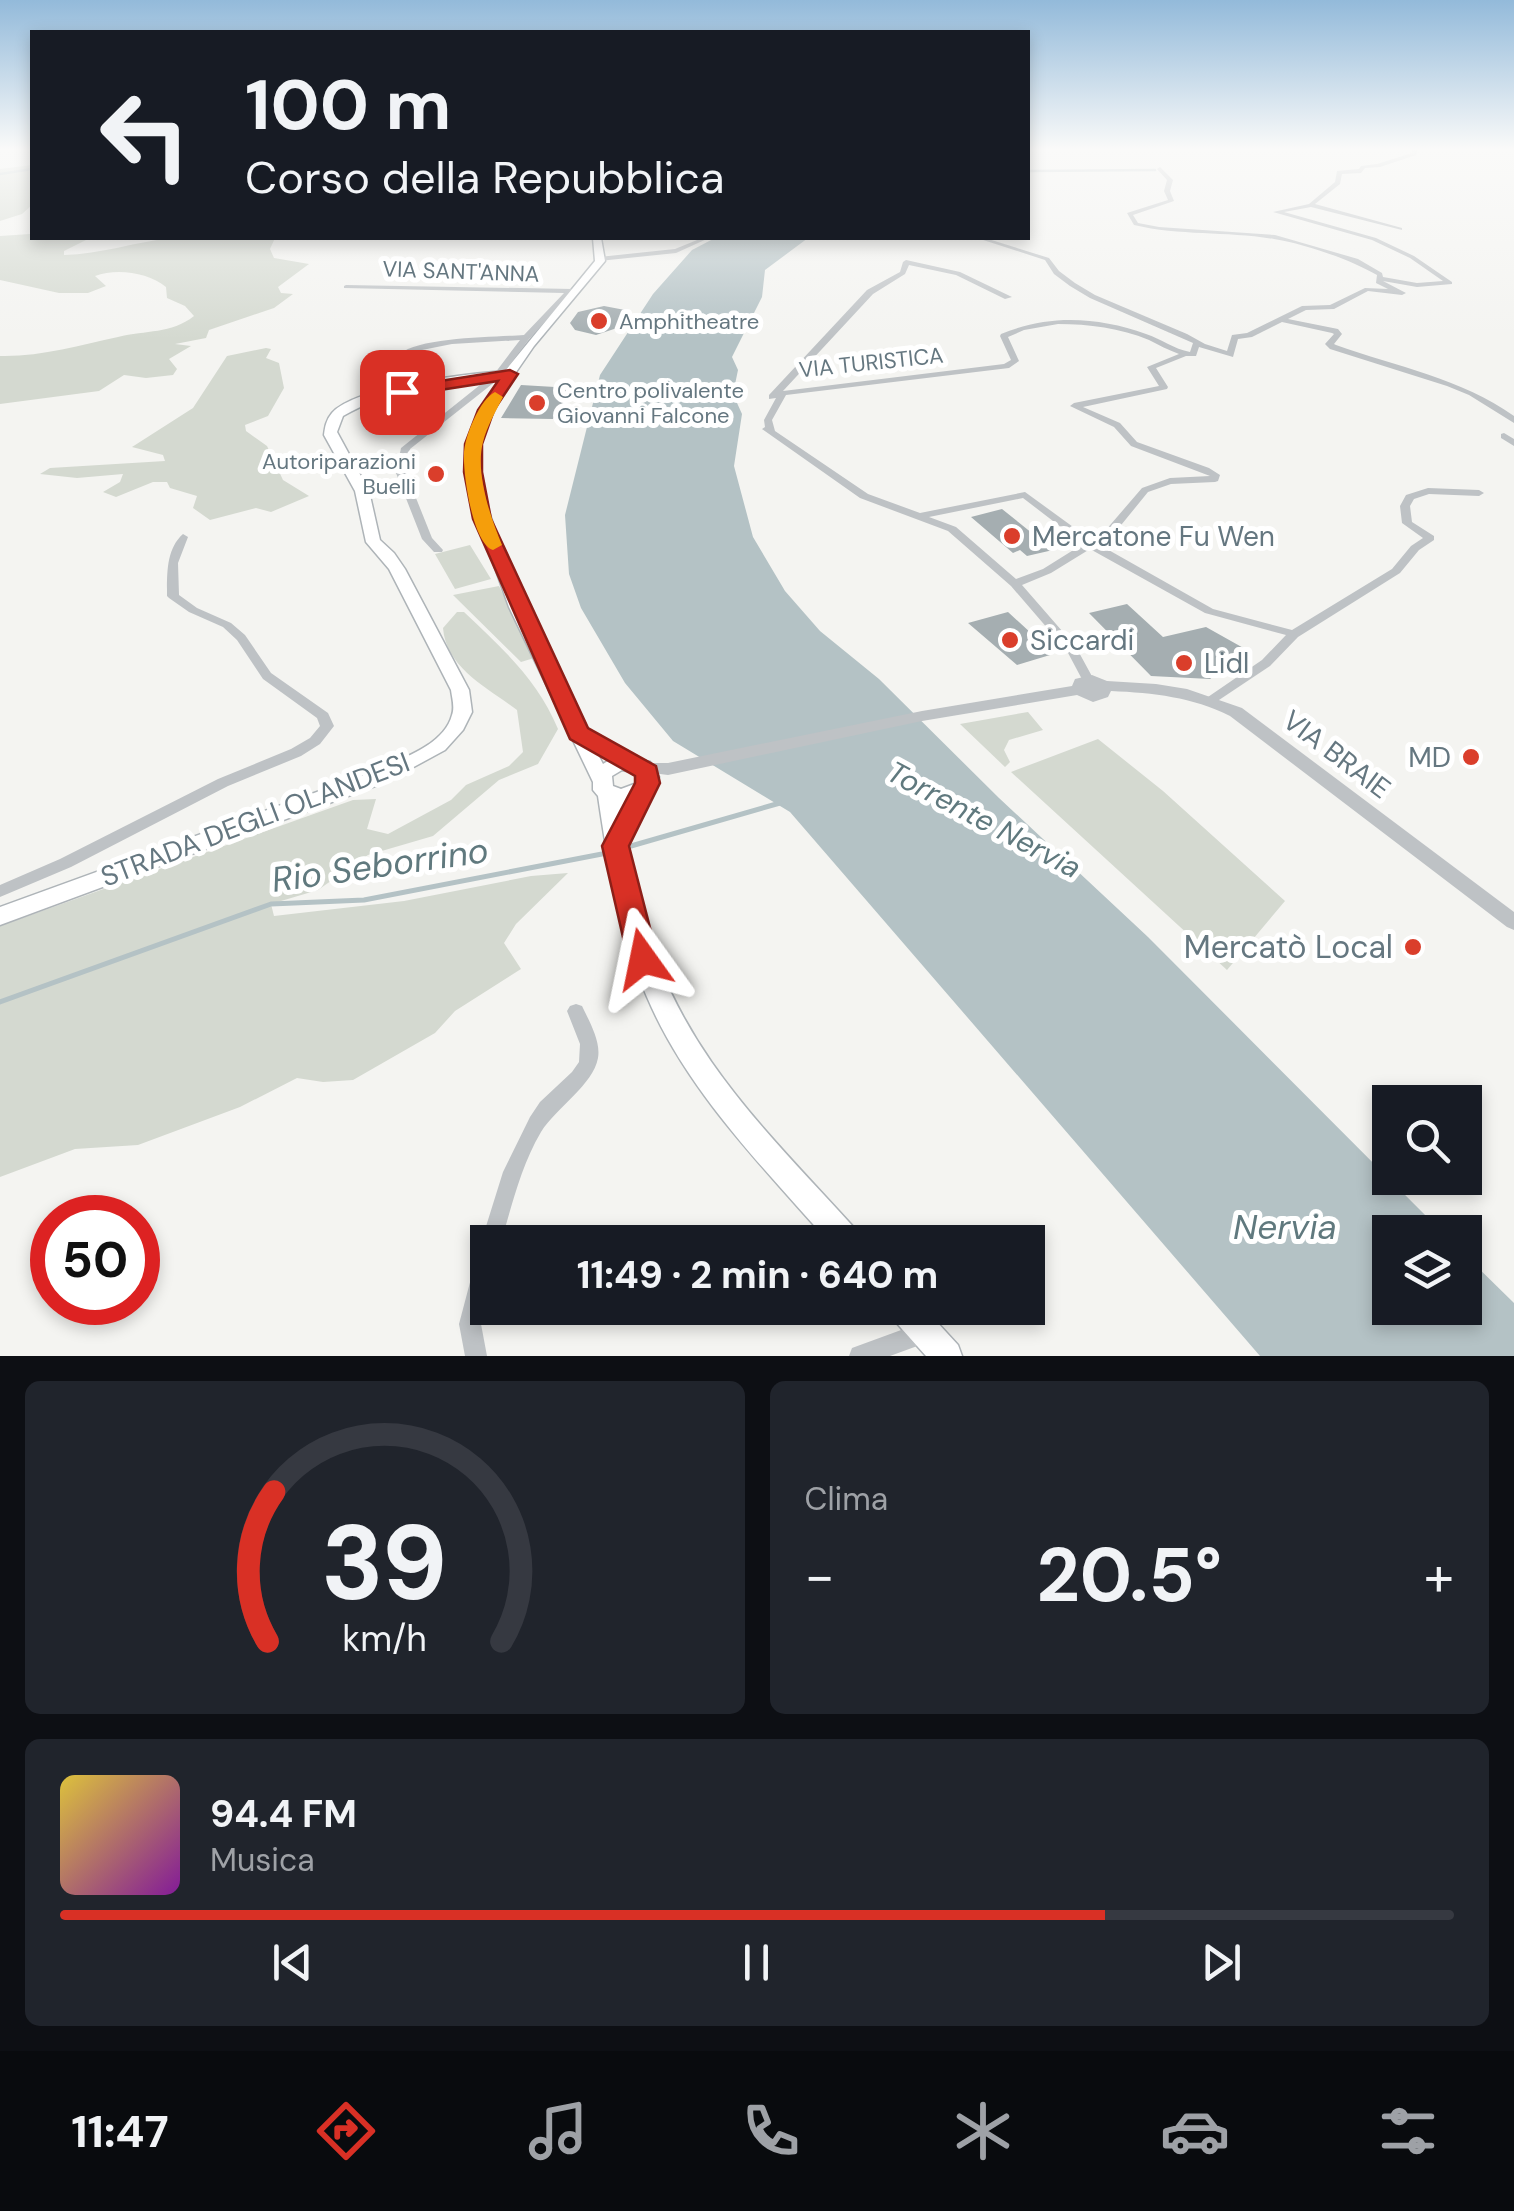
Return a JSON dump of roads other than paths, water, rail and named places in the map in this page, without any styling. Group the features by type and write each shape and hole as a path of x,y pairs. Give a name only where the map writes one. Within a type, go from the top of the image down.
{"main road":[{"path":"597,240 600,258 504,375 486,410 472,454 482,519 604,786 643,959 684,1042 717,1091 833,1225"},
{"name":"STRADA DEGLI OLANDESI","path":"0,916 379,777 413,761 456,726 463,712 460,690 397,569 372,542 369,509 330,434 331,425 337,414 363,400 504,375"},
{"path":"579,733 641,776"},
{"path":"604,786 612,766 641,776"},
{"path":"604,786 621,797 641,776"},
{"path":"616,846 641,776"},
{"path":"919,1325 946,1356"}],"street":[{"path":"986,240 1047,259 1051,270 1102,303 1135,313 1230,355 1235,337 1305,308 1331,306 1367,289 1402,293 1378,282 1380,274 1365,263 1275,237 1136,224 1129,214 1135,212"},
{"path":"1277,212 1374,239 1451,281 1417,284 1380,279"},
{"path":"1338,212 1400,229"},
{"path":"600,258 670,253 701,240"},
{"name":"VIA TURISTICA","path":"770,430 759,422 776,390 870,292 903,274 904,263 958,273 1008,297"},
{"name":"VIA SANT'ANNA","path":"346,287 573,291"},
{"path":"438,550 427,539 401,473 406,448 504,375 526,337 556,311"},
{"path":"1279,320 1335,330 1338,334 1329,344 1333,347 1439,378 1496,406 1514,420"},
{"name":"VIA TURISTICA","path":"770,430 768,420 787,391 1006,366 1015,361 1004,336 1045,324 1108,324 1156,340 1181,354 1194,354 1193,346 1203,345"},
{"path":"403,376 404,354 409,350 452,342 526,337"},
{"path":"1016,584 1109,533 1145,490 1170,481 1215,479 1215,474 1206,470 1134,444 1117,425 1074,406 1164,387 1151,366 1182,356"},
{"path":"770,430 864,496 952,528 1016,584 1072,650 1090,685"},
{"path":"1514,431 1504,436 1514,443"},
{"path":"1211,699 1266,663 1294,634 1396,571 1415,548 1430,538 1407,523 1405,506 1410,497 1428,491 1480,494"},
{"path":"924,515 1025,494 1091,544 1209,611 1294,634"},
{"path":"0,891 48,874 197,792 306,746 323,734 327,726 323,716 267,676 241,638 226,625 174,596 173,562 183,537"},
{"name":"VIA BRAIE","path":"641,776 1090,685 1171,689 1211,699 1236,712 1514,922"},
{"path":"496,1225 520,1152 547,1109 580,1077 591,1052 576,1011"},
{"path":"470,1325 476,1356"},
{"path":"860,1356 925,1332"}],"water":[{"name":"Nervia","path":"711,240 805,240 765,270 762,297 732,357 738,370 733,394 742,414 734,466 753,537 785,591 820,631 879,679 1148,937 1372,1162 1372,1195 1405,1195 1425,1215 1372,1215 1372,1325 1482,1325 1482,1272 1514,1303 1514,1356 1260,1356 790,812 673,741 625,683 581,608 569,574 565,515 600,375 653,294 692,250"}],"waterway":[{"path":"631,846 780,803"},
{"name":"Rio Seborrino","path":"0,1002 271,904 364,900 602,854"}],"place":[{"name":"Amphitheatre","path":"599,321"},
{"name":"Centro polivalente Giovanni Falcone","path":"537,403"},
{"name":"Autoriparazioni Buelli","path":"436,474"},
{"name":"Mercatone Fu Wen","path":"1012,536"},
{"name":"Siccardi","path":"1010,640"},
{"name":"Lidl","path":"1184,663"},
{"name":"MD","path":"1471,757"},
{"name":"Mercatò Local","path":"1413,947"}],"water label":[{"name":"Torrente Nervia","path":"984,820"}]}
